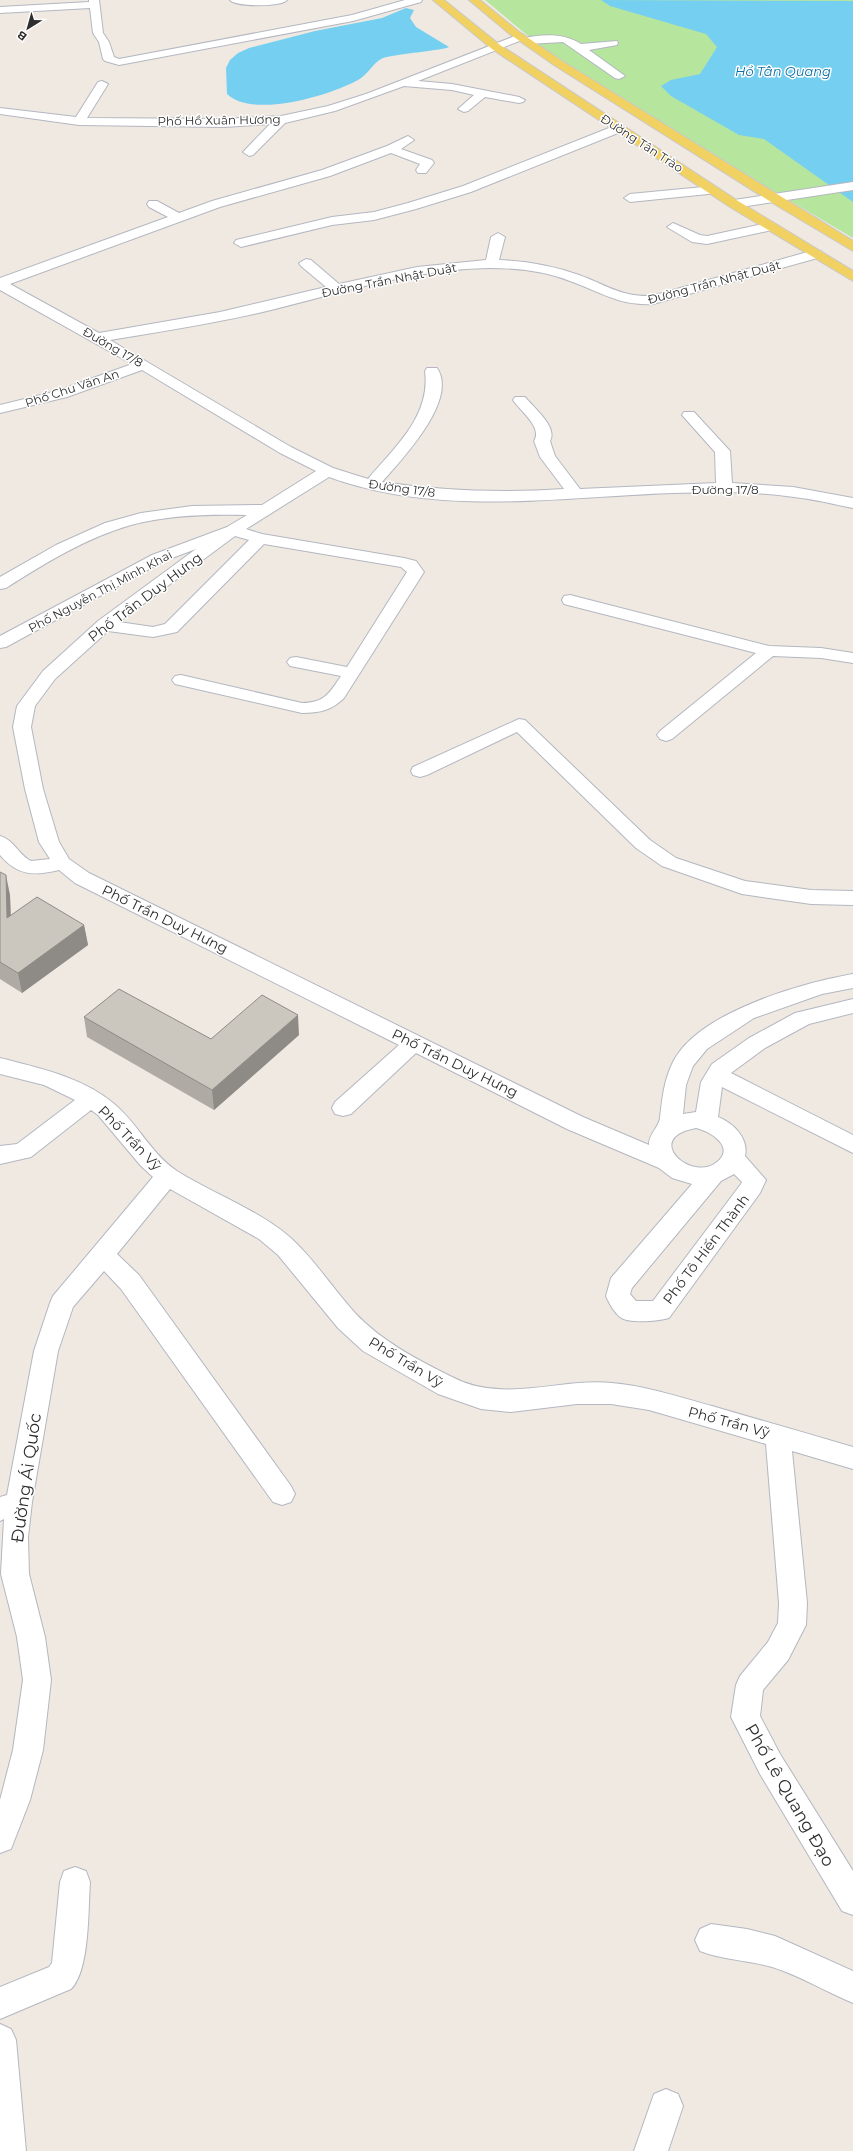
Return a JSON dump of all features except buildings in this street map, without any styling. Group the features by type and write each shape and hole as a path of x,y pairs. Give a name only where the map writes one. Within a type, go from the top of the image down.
{"main road":[{"name":"Đường Tân Trào","path":"438,0 496,47 734,204 853,277"},
{"name":"Đường Tân Trào","path":"474,0 498,21 523,39 769,197 853,247"}],"street":[{"path":"235,0 255,2 282,0"},
{"path":"0,10 94,3 98,34 104,42 109,59 119,62 353,18 417,0"},
{"name":"Phố Hồ Xuân Hương","path":"0,111 79,121 224,123 281,120 331,109 496,47 523,39 558,38 567,40 619,76"},
{"path":"579,48 613,43"},
{"path":"402,83 452,87 519,100"},
{"path":"79,121 102,84"},
{"path":"464,110 482,94"},
{"path":"250,152 281,120"},
{"path":"241,243 332,221 374,216 426,202 467,189 619,128"},
{"path":"0,283 228,200 298,182 392,149 408,140"},
{"path":"392,149 428,162 422,170"},
{"path":"734,204 769,197 853,186"},
{"path":"630,198 714,190"},
{"path":"153,204 178,218"},
{"path":"673,227 698,239 707,240 772,226"},
{"path":"492,264 498,237"},
{"name":"Đường Trần Nhật Duật","path":"97,338 232,314 294,300 335,288 442,267 492,264 533,267 573,277 620,299 635,302 653,300 816,254"},
{"path":"306,263 335,288"},
{"name":"Đường 17/8","path":"0,283 326,471 371,485 412,491 472,496 724,487 781,490 831,497 853,503"},
{"name":"Phố Chu Văn An","path":"0,409 31,403 62,394 143,365"},
{"path":"371,485 415,432 430,406 435,380 432,371"},
{"path":"520,400 544,429 545,436 542,441 548,457 575,493"},
{"path":"689,415 722,451 724,487"},
{"name":"Phố Nguyễn Thị Minh Khai","path":"0,643 158,558 234,530 326,471"},
{"path":"0,584 37,562 74,543 102,530 130,521 184,512 265,510"},
{"path":"181,680 262,700 302,708 317,708 330,702 338,694 416,572 410,565 404,563 260,538 234,530"},
{"name":"Phố Trần Duy Hưng","path":"234,530 104,625 49,675 26,706 22,727 34,789 49,842 62,863 82,878 575,1123 664,1161"},
{"path":"104,625 153,632 171,628 260,538"},
{"path":"570,600 769,651 822,653 853,658"},
{"path":"666,736 769,651"},
{"path":"296,662 351,673"},
{"path":"420,771 519,724 643,844 668,862 742,887 811,896 853,898"},
{"path":"0,842 17,863 28,868 40,869 62,863"},
{"path":"670,1127 675,1085 683,1063 699,1044 746,1013 819,987 853,981"},
{"path":"706,1122 712,1082 717,1074 756,1043 803,1018 853,1006"},
{"path":"343,1108 414,1042"},
{"name":"Phố Trần Vỹ","path":"0,1066 50,1079 91,1099 106,1109 149,1160 167,1176 273,1238 286,1248 347,1321 372,1344 447,1387 481,1398 511,1401 577,1393 611,1393 649,1399 778,1435 853,1458"},
{"path":"717,1074 853,1145"},
{"path":"0,1155 23,1151 91,1099"},
{"path":"712,1176 691,1176 671,1168 664,1161 659,1145 661,1136 670,1127 687,1120 706,1122 726,1133 735,1150 734,1159"},
{"name":"Phố Tô Hiến Thành","path":"734,1159 754,1180 752,1187 660,1311 629,1312 618,1296 620,1286 712,1176 729,1166 734,1159"},
{"name":"Đường Ái Quốc","path":"0,1838 15,1800 28,1750 37,1680 31,1637 15,1574 15,1537 10,1505 46,1351 62,1303 167,1176"},
{"path":"103,1255 130,1282 282,1494"},
{"name":"Phố Lê Quang Đạo","path":"778,1435 793,1604 792,1625 778,1651 750,1685 745,1717 770,1764 853,1900"},
{"path":"0,2003 60,1978 65,1973 68,1965 75,1882"},
{"path":"711,1940 746,1945 775,1952 853,1987"},
{"path":"0,2040 9,2151"},
{"path":"651,2151 666,2106"}],"green space":[{"path":"485,0 853,0 853,238 569,70"}],"water":[{"name":"Hồ Tân Quang","path":"601,0 853,1 853,202 764,139 739,135 671,96 661,86 671,80 700,74 717,47 706,34 610,6"},
{"path":"406,8 414,10 410,18 416,27 449,47 383,58 376,62 362,78 346,86 312,98 273,105 239,101 227,94 226,68 230,60 238,53 249,48 315,31 382,18"}]}
